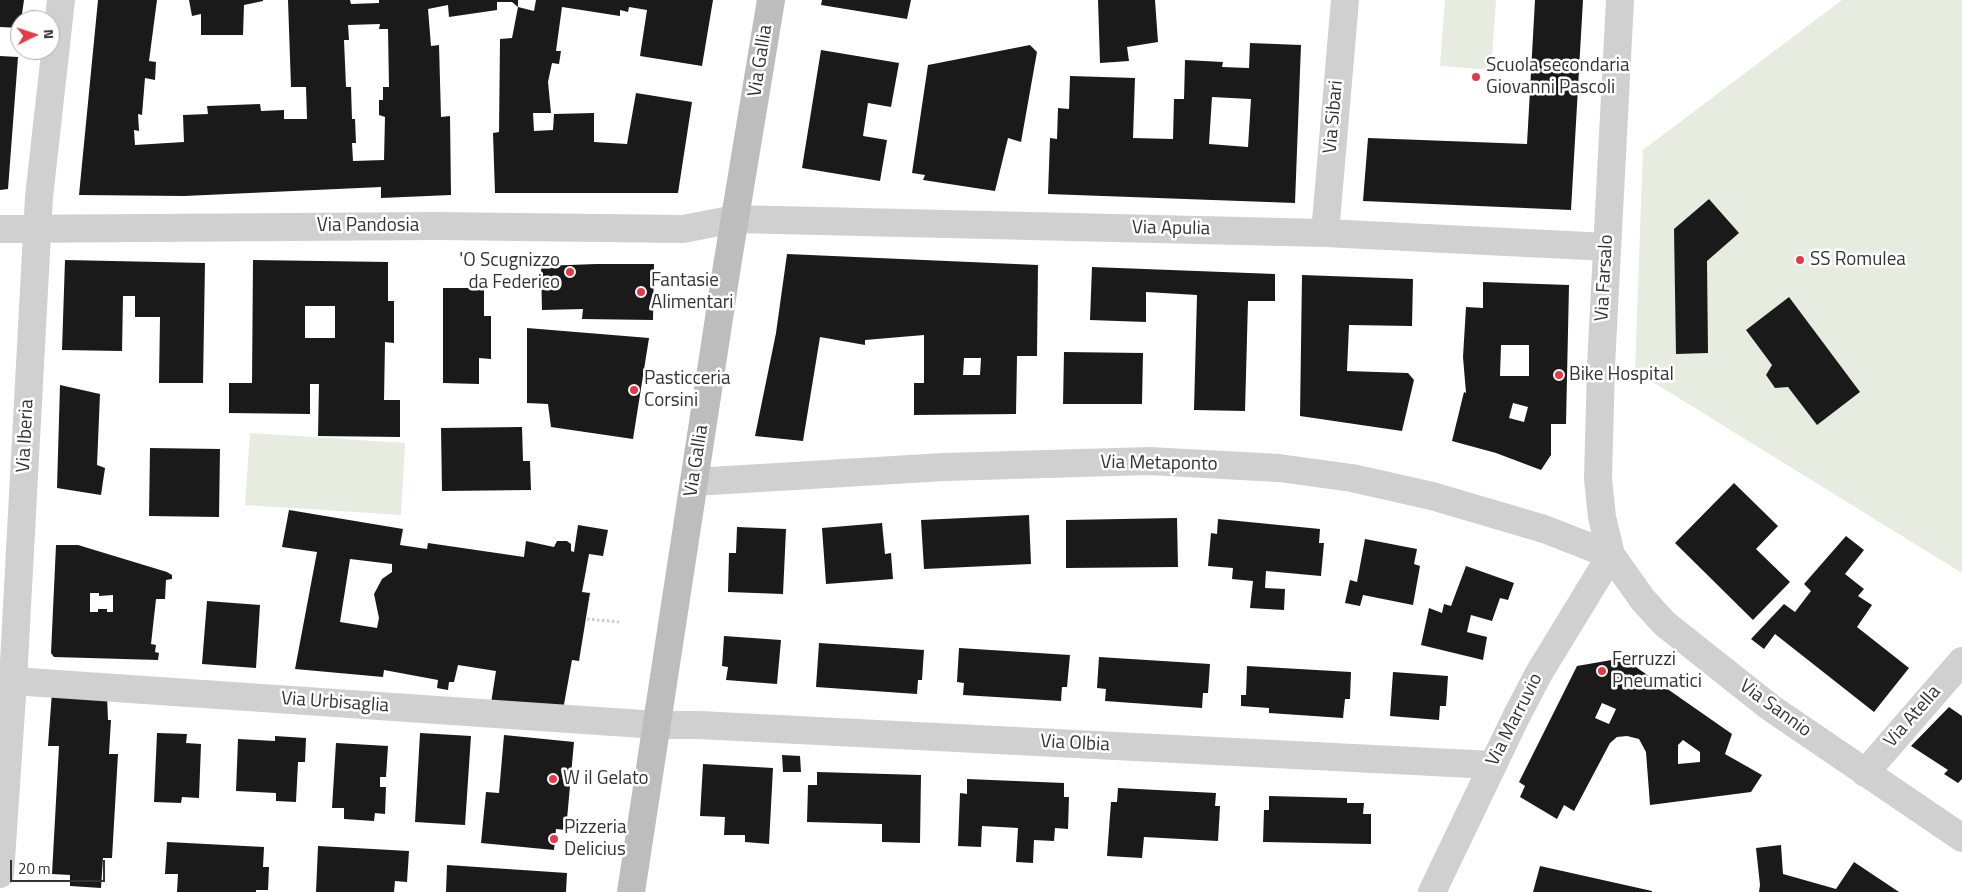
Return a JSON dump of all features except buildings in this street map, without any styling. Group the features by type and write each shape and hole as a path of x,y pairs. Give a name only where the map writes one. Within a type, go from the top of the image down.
{"main road":[{"name":"Via Gallia","path":"631,892 735,219 771,0"}],"street":[{"name":"Via Iberia","path":"0,874 13,681 37,228 61,0"},
{"name":"Via Sibari","path":"1325,233 1345,0"},
{"name":"Via Farsalo","path":"1612,555 1602,517 1598,479 1607,247 1620,0"},
{"name":"Via Pandosia","path":"0,229 437,226 683,229 735,219"},
{"name":"Via Apulia","path":"735,219 1325,233 1607,247"},
{"name":"Via Metaponto","path":"694,482 944,468 1149,461 1279,468 1352,478 1432,496 1544,529 1612,555"},
{"name":"Via Marruvio","path":"1432,892 1492,765 1539,672 1612,555"},
{"name":"Via Sannio","path":"1612,555 1643,600 1665,624 1771,708 1962,838"},
{"name":"Via Atella","path":"1866,773 1962,661"},
{"name":"Via Urbisaglia","path":"13,681 657,725"},
{"name":"Via Olbia","path":"657,725 699,725 1492,765"}],"path":[{"path":"587,619 620,622"}],"shaded area":[{"path":"1445,0 1496,0 1491,70 1440,66"},
{"name":"SS Romulea","path":"1842,0 1962,0 1962,573 1635,371 1643,150"},
{"path":"250,433 405,443 401,515 245,505"}],"place":[{"name":"Scuola secondaria Giovanni Pascoli","path":"1476,77"},
{"name":"SS Romulea","path":"1800,260"},
{"name":"'O Scugnizzo da Federico","path":"570,272"},
{"name":"Fantasie Alimentari","path":"641,292"},
{"name":"Bike Hospital","path":"1559,375"},
{"name":"Pasticceria Corsini","path":"634,390"},
{"name":"Ferruzzi Pneumatici","path":"1602,671"},
{"name":"W il Gelato","path":"553,779"},
{"name":"Pizzeria Delicius","path":"554,839"}]}
